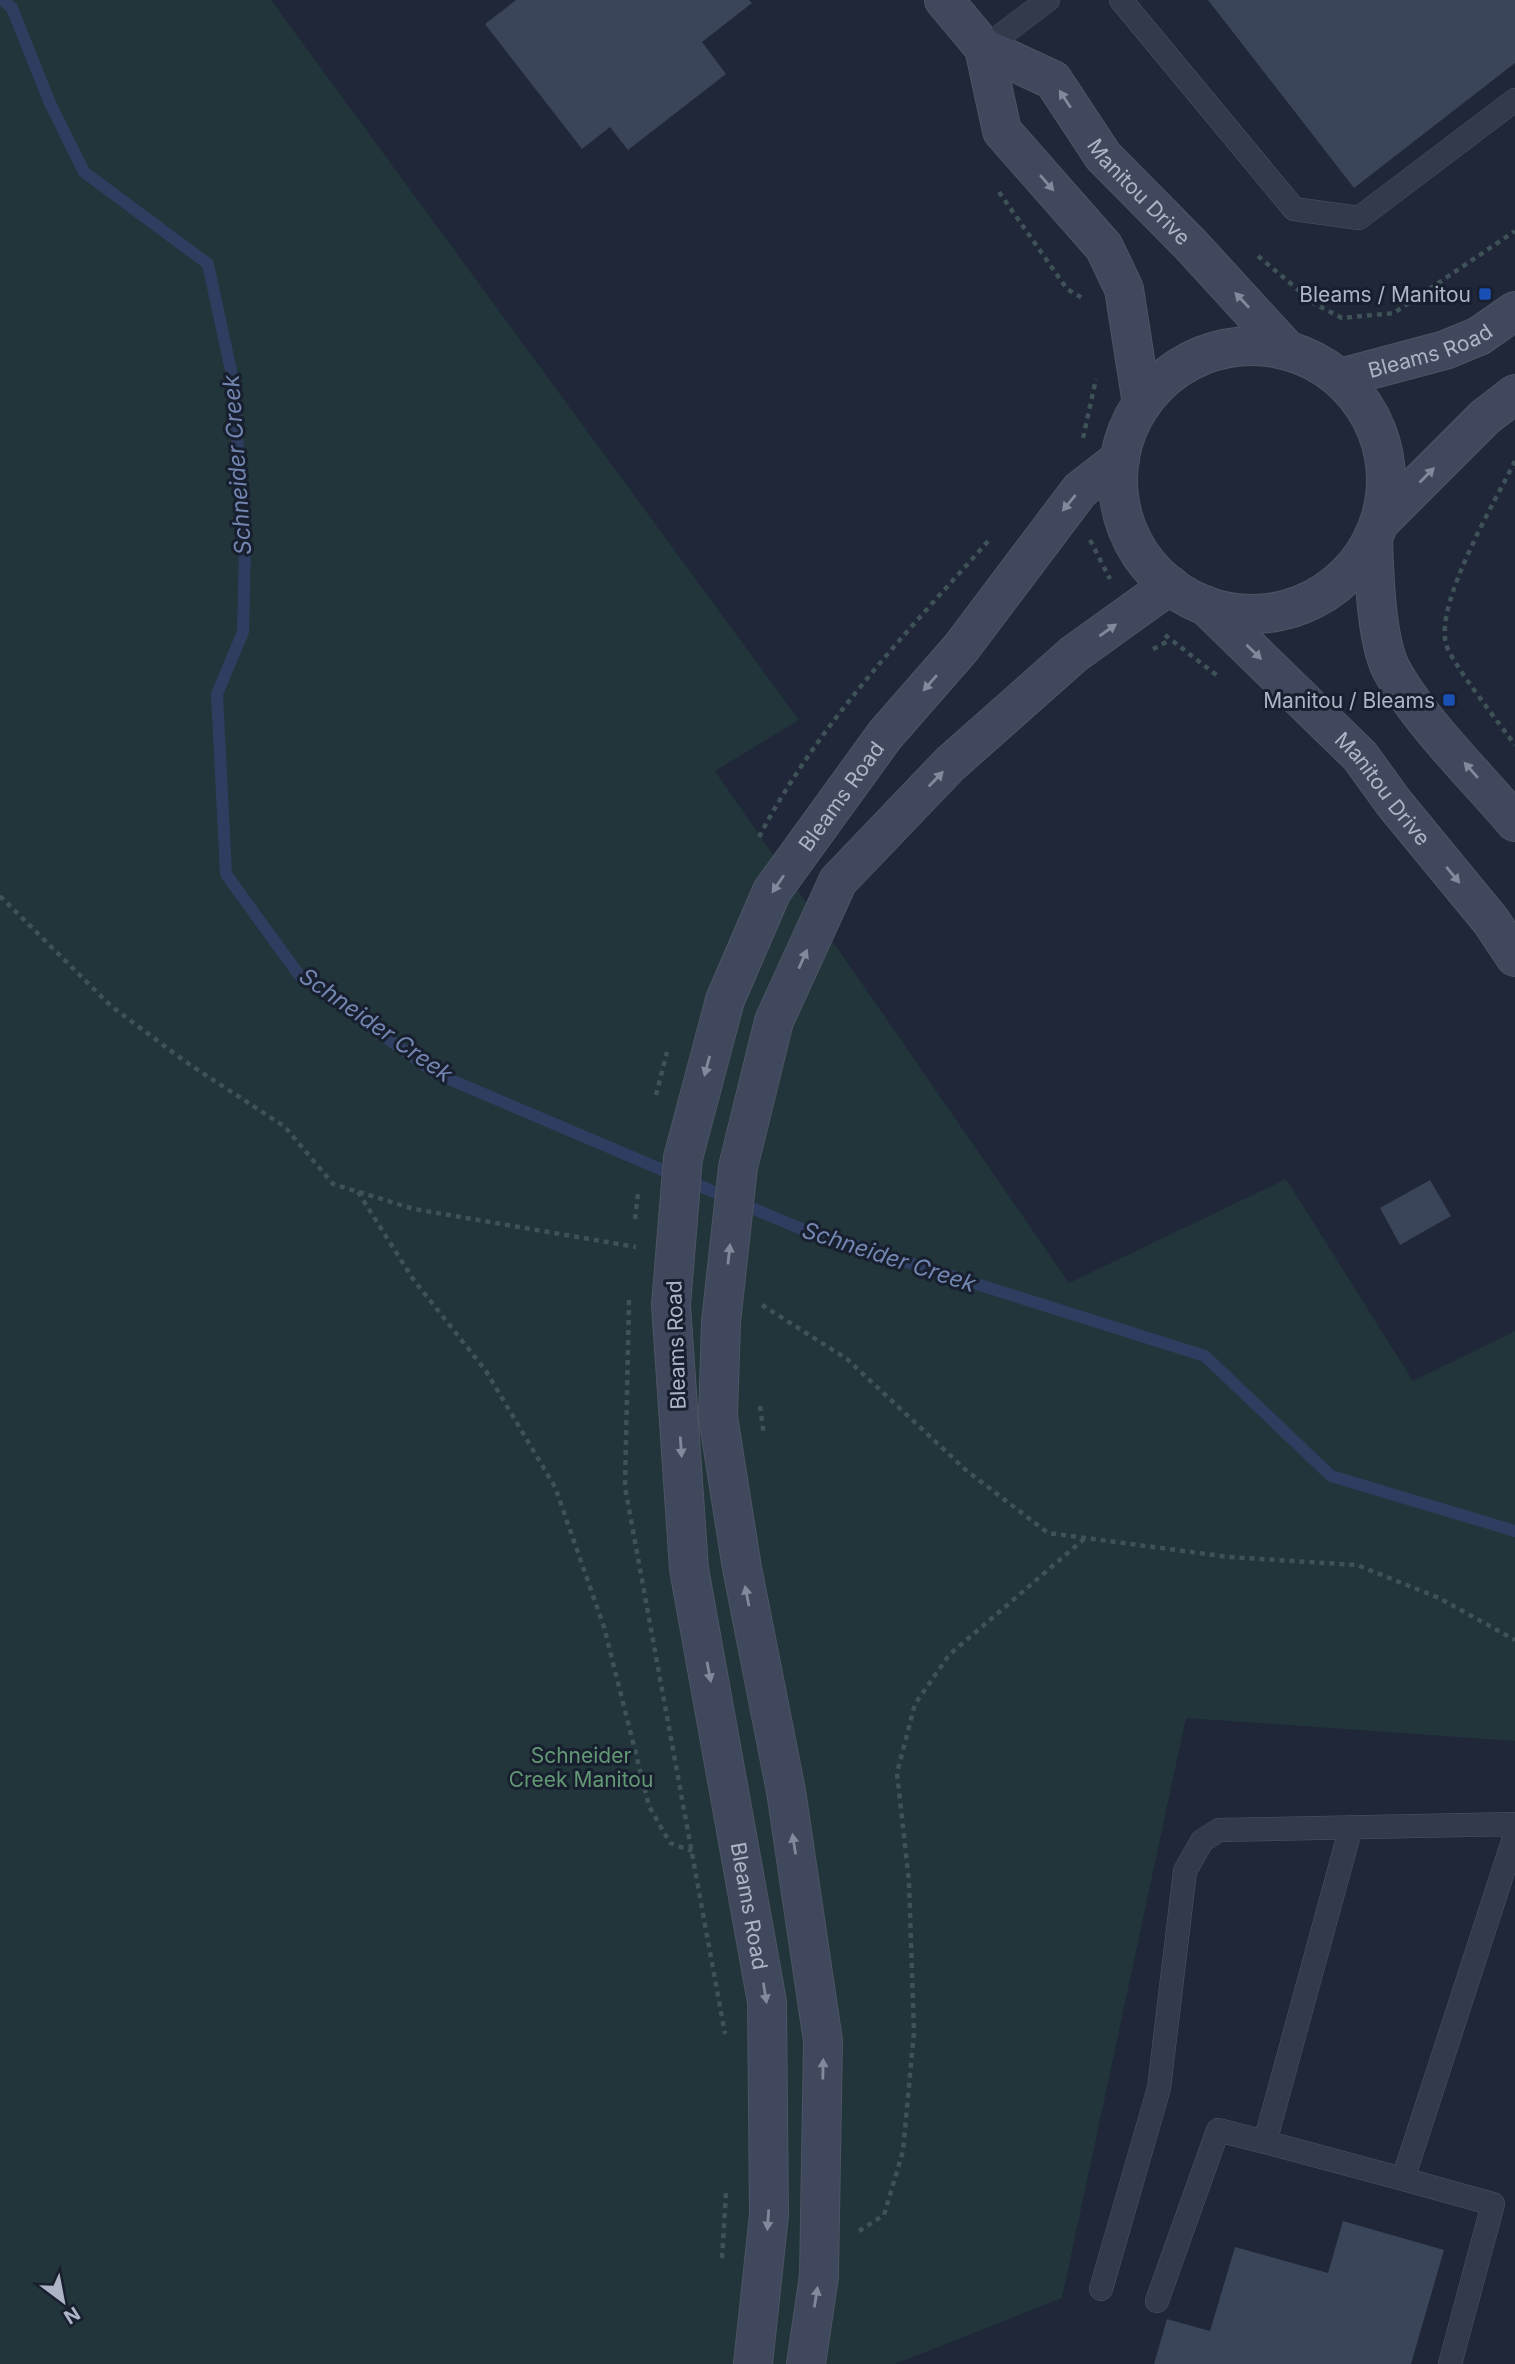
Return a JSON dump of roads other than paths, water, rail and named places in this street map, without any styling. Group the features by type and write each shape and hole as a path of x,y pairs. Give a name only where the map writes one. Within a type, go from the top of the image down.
{"main road":[{"name":"Manitou Drive","path":"944,0 984,48 1053,80 1103,156 1190,244 1288,351"},
{"name":"Manitou Drive","path":"984,48 1003,131 1104,247 1124,289 1142,404"},
{"name":"Bleams Road","path":"1340,378 1445,350 1479,336 1515,311"},
{"path":"1515,394 1485,418 1376,530 1344,577 1302,604 1254,614 1205,605 1170,585 1152,569 1128,529 1121,506 1120,459 1124,439 1142,404 1166,378 1196,359 1241,346 1288,351 1324,366 1340,378 1373,420 1386,471 1385,498 1376,530 1375,598 1390,667 1414,704 1515,822"},
{"name":"Bleams Road","path":"753,2364 769,2215 767,2002 689,1569 671,1305 683,1158 725,1000 772,891 886,734 961,648 1080,490 1120,459"},
{"name":"Bleams Road","path":"806,2364 819,2276 824,2041 786,1791 741,1568 718,1417 721,1322 738,1167 774,1021 838,881 950,764 1074,654 1170,585"},
{"name":"Manitou Drive","path":"1205,605 1360,756 1394,803 1491,921 1515,957"}],"lane":[{"path":"984,48 1048,0"},
{"path":"1121,0 1294,209 1359,218 1515,100"},
{"path":"1101,2289 1159,2088 1185,1871 1202,1841 1219,1830 1515,1824"},
{"path":"1265,2142 1351,1827"},
{"path":"1403,2179 1515,1835"},
{"path":"1157,2301 1218,2130 1493,2204 1450,2364"}],"waterway":[{"name":"Schneider Creek","path":"3,0 12,8 49,101 84,172 208,264 233,380 245,548 243,632 217,694 226,874 299,975 437,1074 799,1228 1205,1356 1331,1476 1515,1531"}],"place":[{"name":"Bleams / Manitou","path":"1485,294"},
{"name":"Manitou / Bleams","path":"1449,700"}],"park label":[{"name":"Schneider Creek Manitou","path":"581,1767"}]}
